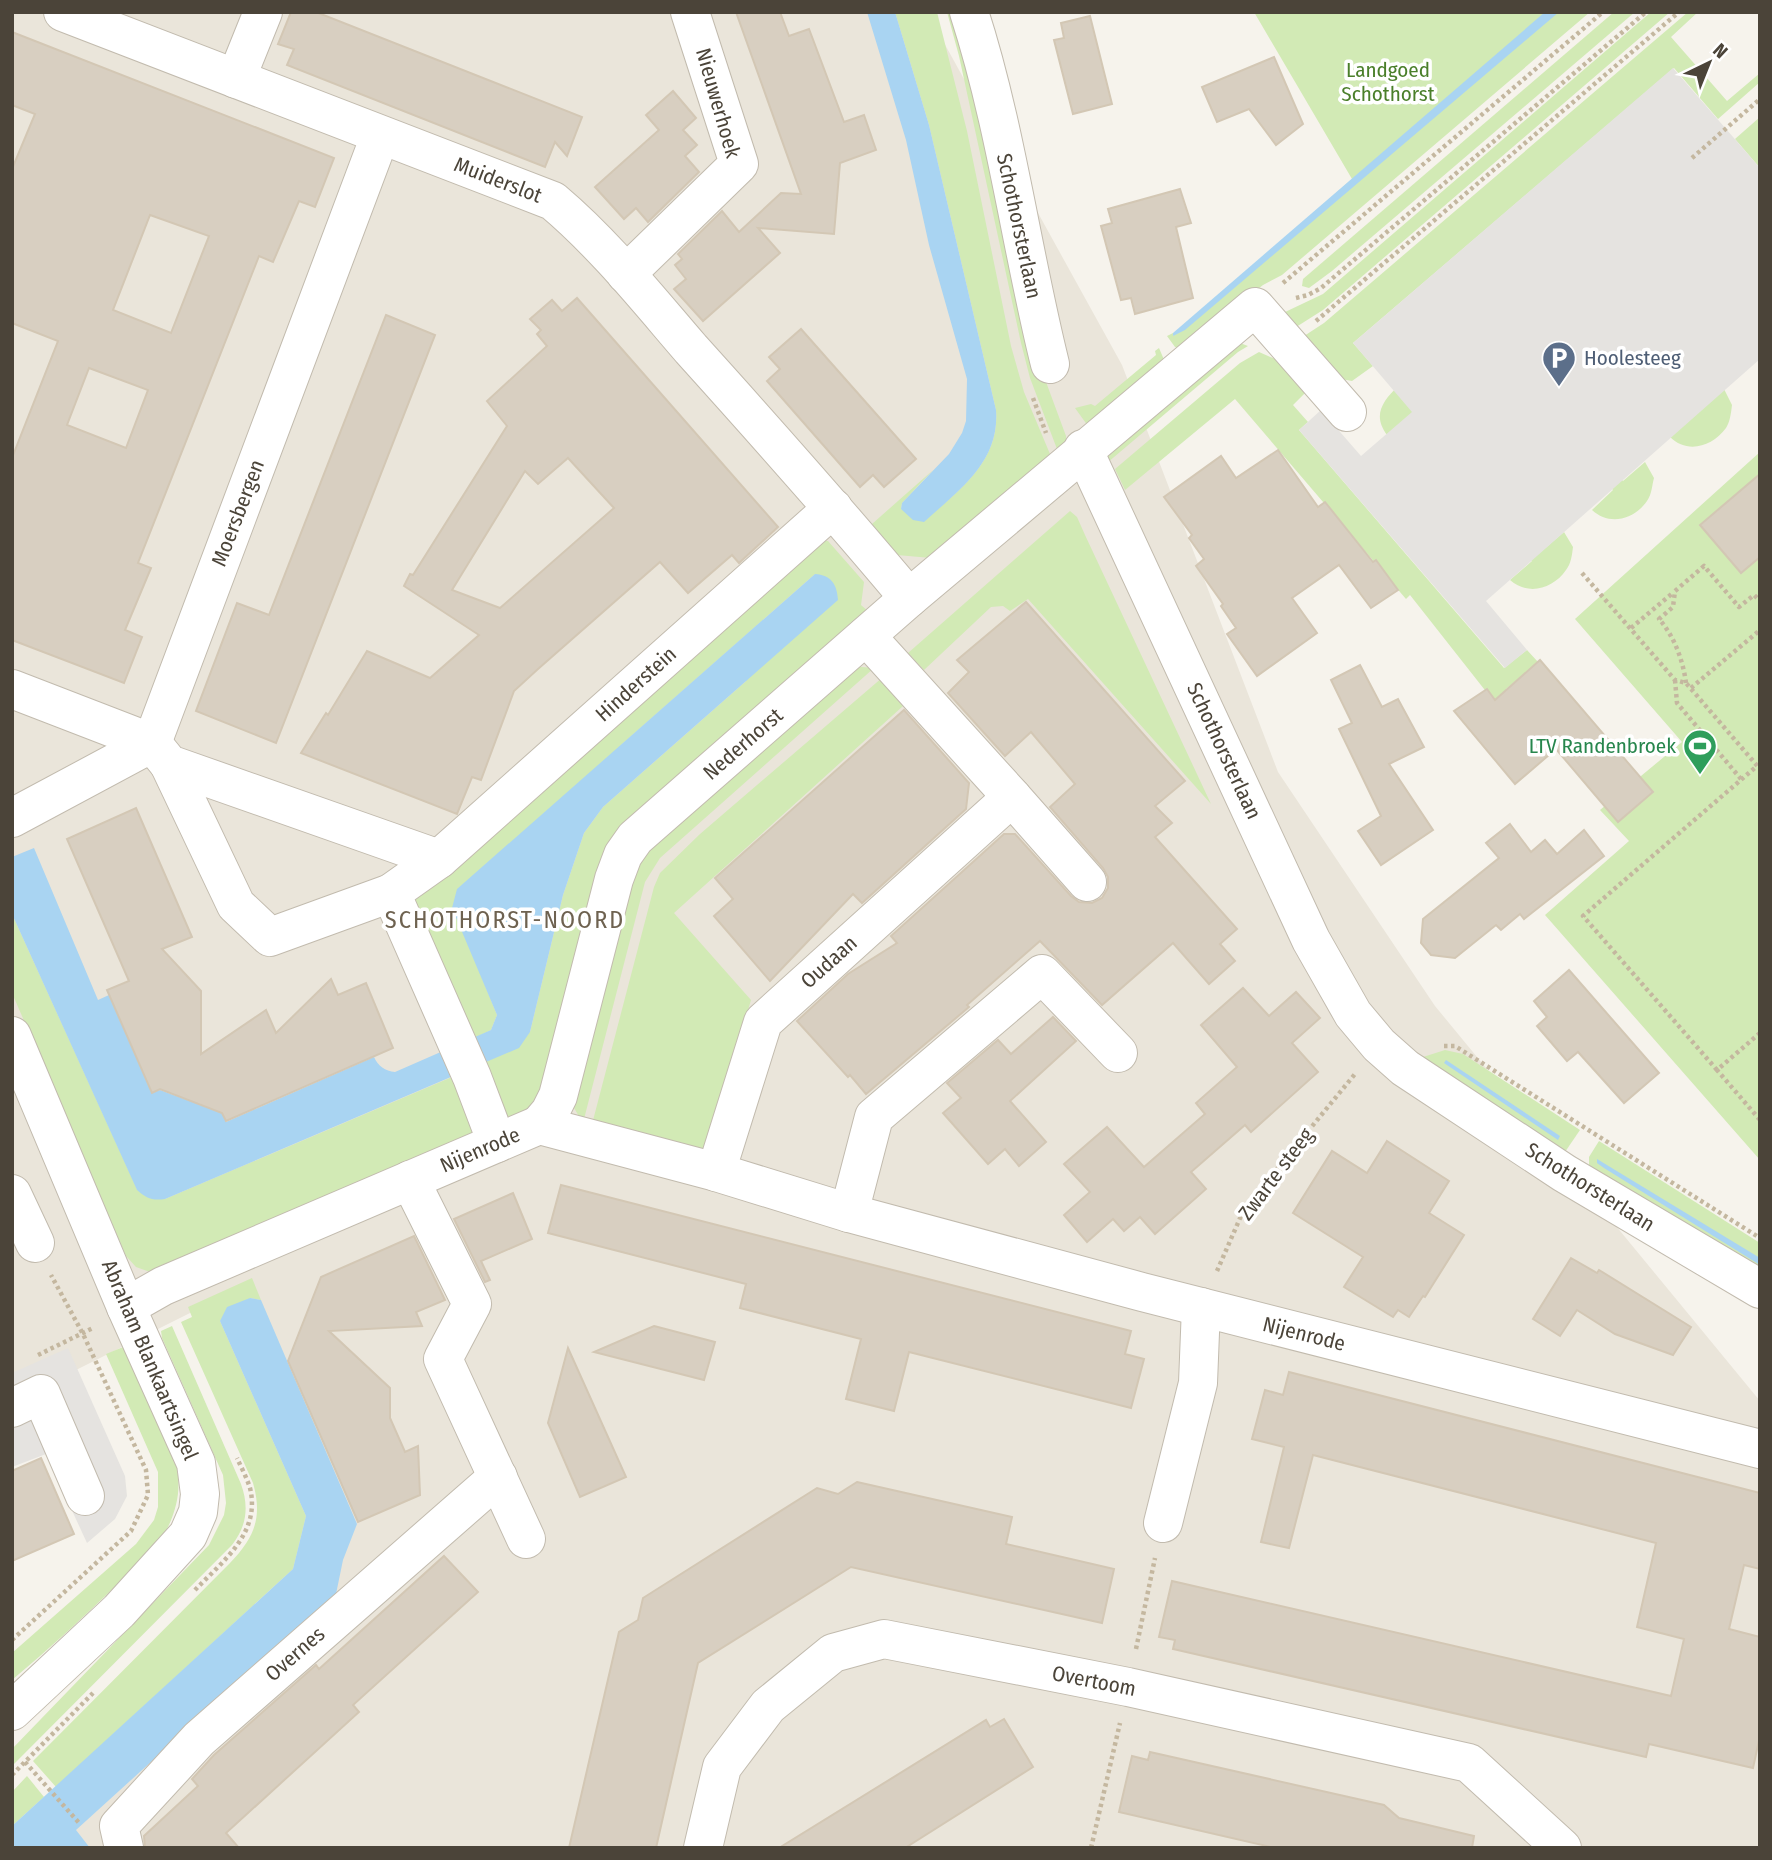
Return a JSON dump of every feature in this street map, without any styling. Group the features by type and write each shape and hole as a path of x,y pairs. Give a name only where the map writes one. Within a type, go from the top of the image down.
{"street":[{"name":"Muiderslot","path":"63,12 553,201 575,220 626,274 909,598"},
{"path":"236,79 262,12"},
{"name":"Nieuwerhoek","path":"626,274 739,164 690,12"},
{"name":"Schothorsterlaan","path":"969,12 999,127 1050,364"},
{"name":"Moersbergen","path":"160,753 380,135"},
{"path":"1083,449 1255,307 1347,412"},
{"name":"Schothorsterlaan","path":"1083,449 1311,940 1353,1014 1379,1045 1405,1068 1564,1173 1760,1289"},
{"name":"Nederhorst","path":"539,1125 558,1096 614,879 623,855 635,838 1083,449"},
{"name":"Hinderstein","path":"160,753 236,905 270,937 391,893 439,859 833,508"},
{"path":"866,636 1087,881"},
{"path":"12,689 160,753 439,859"},
{"path":"12,818 160,753"},
{"name":"Oudaan","path":"716,1172 763,1022 1012,797"},
{"path":"391,893 472,1077 497,1143"},
{"path":"849,1213 874,1117 1042,974 1118,1053"},
{"name":"Abraham Blankaartsingel","path":"12,1036 196,1463 200,1494 198,1512 188,1535 120,1611 12,1711"},
{"name":"Nijenrode","path":"127,1307 163,1286 539,1125 716,1172 849,1213 1201,1307 1760,1449"},
{"path":"410,1180 472,1304 443,1359 526,1539"},
{"path":"12,1195 35,1243"},
{"path":"1163,1523 1198,1382 1201,1307"},
{"path":"12,1408 41,1394 85,1496"},
{"name":"Overnes","path":"124,1848 120,1825 198,1739 498,1477"},
{"name":"Overtoom","path":"703,1848 722,1767 768,1706 833,1653 884,1639 1128,1687 1469,1763 1562,1848"}],"path":[{"path":"1255,307 1603,12"},
{"path":"1255,307 1308,295 1321,288 1646,12"},
{"path":"1282,338 1320,319 1679,12"},
{"path":"1692,158 1760,99"},
{"path":"1631,628 1704,566 1739,607 1754,595 1760,601"},
{"path":"1582,573 1675,680 1686,683"},
{"path":"1675,591 1673,607 1659,619 1667,628 1684,665 1686,683 1758,767 1583,916 1760,1119"},
{"path":"1690,688 1760,630"},
{"path":"1675,680 1677,703 1741,779"},
{"path":"1717,1070 1760,1032"},
{"name":"Zwarte steeg","path":"1201,1307 1244,1209 1379,1045"},
{"path":"1443,1046 1455,1046 1760,1238"},
{"path":"35,1243 83,1335 37,1355"},
{"path":"12,1775 25,1762 84,1828"}],"shaded area":[{"path":"12,12 927,12 1122,365 1278,772 1435,1006 1760,1401 1760,1848 12,1848 12,1838 290,1571 202,1307 12,1402"},
{"name":"Hoolesteeg","path":"1673,68 1760,168 1760,359 1486,601 1527,650 1505,668 1299,430 1321,410 1361,456 1412,412 1353,343"},
{"path":"68,1348 125,1476 127,1496 115,1519 87,1543 46,1454 12,1467 12,1373"}],"green space":[{"path":"895,12 937,12 967,131 1011,346 1024,392 1050,454 931,558 897,555 872,524 933,470 902,503 901,509 924,521 951,498 984,460 991,445 996,410 929,125"},
{"path":"947,12 958,12 1039,363 1066,436 1066,442 1057,449 1030,378 1021,343 959,56"},
{"name":"Landgoed Schothorst","path":"1254,12 1590,12 1282,275 1263,285 1182,350 1175,347 1167,336 1173,333 1173,336 1352,179"},
{"path":"1614,12 1635,12 1332,271 1309,288 1302,286 1303,279"},
{"path":"1651,12 1670,12 1323,310 1293,329 1283,313 1323,294"},
{"path":"1688,12 1698,12 1671,37 1727,101 1760,73 1760,82 1718,119 1674,68 1353,343 1373,366 1352,381 1336,378 1301,338 1324,323"},
{"path":"1760,117 1760,168 1735,139"},
{"path":"1502,337 1623,481 1645,462 1654,478 1649,498 1635,513 1621,519 1613,519 1592,510 1613,490 1490,347"},
{"path":"1240,343 1248,346 1107,463 1107,450"},
{"path":"1159,348 1165,362 1088,426 1075,408 1091,404 1095,406 1156,355 1155,351"},
{"path":"1259,352 1284,363 1308,390 1293,405 1308,422 1299,430 1504,668 1527,650 1538,662 1506,689 1513,698 1499,708 1410,595 1406,599 1235,399 1125,490 1115,469 1240,363"},
{"path":"1398,386 1543,550 1564,532 1573,547 1568,568 1561,577 1547,586 1532,589 1510,580 1532,561 1387,435 1380,421 1381,409"},
{"path":"1724,389 1732,405 1726,428 1720,435 1707,444 1691,447 1670,437"},
{"name":"LTV Randenbroek","path":"1760,452 1760,1160 1545,915 1629,841 1600,810 1682,742 1575,619"},
{"path":"1070,511 1077,517 1211,804 1028,599 1010,611 1003,606 991,607 924,670 908,653"},
{"path":"812,540 828,541 864,582 861,605 869,612 653,803 538,1103 501,1126 475,1067 530,1032 563,895 584,833 603,807 745,682 815,574 621,745 480,973 497,1015 491,1030 465,1043 407,896"},
{"path":"850,666 874,668 660,858 645,882 583,1123 574,1108 572,1093 641,855"},
{"path":"890,671 913,697 674,913 751,1000 709,1144 701,1149 591,1128 654,887 660,873 700,834"},
{"path":"12,914 137,1189 165,1199 459,1074 484,1133 150,1272 136,1267 126,1256 12,993"},
{"path":"1445,1050 1463,1054 1580,1130 1565,1152 1423,1057"},
{"path":"1599,1141 1760,1243 1760,1280 1589,1171 1589,1157"},
{"path":"252,1278 261,1300 250,1298 220,1321 306,1516 293,1569 56,1787 33,1761 230,1563 245,1545 254,1527 257,1507 253,1483 181,1322 192,1317 188,1307"},
{"path":"172,1326 241,1484 246,1508 244,1523 232,1545 12,1766 12,1749 209,1545 224,1515 226,1503 223,1475 162,1338 161,1331"},
{"path":"128,1345 165,1427 176,1460 178,1488 173,1514 164,1534 148,1554 12,1680 12,1653 136,1544 154,1520 158,1507 158,1472 106,1354"},
{"path":"27,1776 44,1797 12,1826 12,1792"}],"water":[{"path":"867,12 895,12 929,125 996,410 991,445 975,474 924,522 913,520 901,509 902,503 949,454 962,433 966,421 967,379 929,245 906,140"},
{"path":"1545,12 1559,12 1185,330 1173,336 1173,333"},
{"path":"815,574 832,581 838,600 603,807 584,833 563,895 530,1032 519,1048 165,1199 156,1200 137,1190 12,914 12,857 34,848 98,1000 109,995 152,1093 160,1090 222,1113 226,1122 374,1057 382,1068 395,1072 491,1030 497,1015 452,908 457,889"},
{"path":"1446,1060 1560,1136 1558,1140 1444,1063"},
{"path":"1597,1159 1760,1258 1760,1265 1604,1168 1597,1163"},
{"path":"250,1298 261,1300 357,1524 343,1560 336,1594 76,1830 90,1848 12,1848 12,1826 293,1569 306,1516 220,1321 227,1307"}],"building":[{"path":"291,12 316,12 582,117 567,156 555,142 545,167 287,65 294,49 278,44"},
{"path":"736,12 780,12 789,36 809,29 844,122 864,115 876,150 840,163 834,234 758,228 780,253 703,321 674,289 686,279 675,265 682,259 678,254 722,211 739,232 781,193 801,194"},
{"path":"1090,16 1112,104 1073,114 1054,40 1064,38 1061,23"},
{"path":"12,32 334,158 315,207 299,201 273,262 259,256 138,563 151,568 125,630 142,637 124,683 12,640 12,458 58,341 12,323 12,169 35,114 12,105","holes":["150,215 209,236 171,333 113,310","89,368 148,390 126,448 67,425"]},
{"path":"1274,57 1303,124 1276,145 1249,109 1217,122 1202,87"},
{"path":"673,91 696,118 683,130 697,145 685,156 699,172 648,222 636,208 624,219 595,187 659,130 646,115"},
{"path":"1180,189 1191,223 1176,227 1193,298 1135,314 1131,298 1121,300 1101,226 1112,223 1108,209"},
{"path":"577,298 778,527 739,563 732,555 688,593 660,562 538,669 514,691 481,780 472,777 457,814 301,753 367,651 430,678 479,635 404,586 507,426 487,401 547,346 537,334 541,330 530,319 552,300 562,311","holes":["568,458 614,508 500,608 452,590 525,471 538,484"]},
{"path":"386,315 435,335 276,743 196,711 237,603 269,615"},
{"path":"801,329 916,459 884,487 873,475 860,487 767,381 780,369 769,357"},
{"path":"1278,450 1318,507 1325,502 1373,562 1376,560 1398,590 1371,608 1339,565 1292,598 1317,633 1257,676 1227,634 1236,628 1196,566 1204,559 1189,538 1192,535 1164,497 1221,456 1236,478"},
{"path":"1760,474 1760,557 1741,573 1700,525"},
{"path":"1026,602 1185,781 1155,806 1172,823 1155,837 1237,929 1220,944 1235,961 1209,984 1173,943 1102,1005 1040,941 967,1005 969,1007 866,1094 797,1021 848,974 897,943 891,936 1004,834 1015,834 1079,902 1092,903 1102,898 1108,888 1108,877 1103,868 1050,807 1075,784 1031,732 1005,756 948,693 969,672 957,660"},
{"path":"1540,660 1653,792 1618,822 1556,749 1515,784 1454,711 1487,689 1495,700"},
{"path":"1360,665 1382,707 1398,699 1424,747 1389,764 1433,830 1381,865 1358,831 1381,816 1339,729 1352,723 1331,680"},
{"path":"904,710 969,783 966,809 862,903 853,894 770,981 714,916 733,899 715,878"},
{"path":"136,808 192,937 162,949 201,991 201,1054 266,1010 276,1033 331,979 338,995 366,983 393,1048 226,1121 222,1113 160,1089 152,1093 107,990 129,981 67,839"},
{"path":"1510,824 1531,852 1545,840 1557,854 1584,830 1604,856 1524,919 1520,914 1501,930 1496,925 1455,958 1431,955 1421,943 1423,919 1499,858 1486,843"},
{"path":"1569,970 1659,1073 1624,1103 1578,1052 1567,1061 1537,1026 1547,1017 1534,1001"},
{"path":"1243,988 1269,1016 1296,992 1320,1018 1292,1043 1318,1072 1251,1132 1245,1125 1191,1172 1206,1189 1155,1234 1140,1217 1124,1231 1113,1219 1087,1242 1064,1215 1090,1192 1064,1164 1107,1127 1144,1167 1205,1114 1196,1103 1237,1067 1201,1025"},
{"path":"1053,1017 1076,1041 1010,1101 1046,1142 1019,1166 1005,1149 988,1164 943,1113 961,1098 947,1083 998,1040 1011,1054"},
{"path":"1387,1141 1449,1181 1429,1213 1464,1235 1425,1297 1423,1296 1409,1317 1398,1310 1393,1317 1344,1287 1363,1257 1293,1213 1332,1151 1367,1173"},
{"path":"561,1185 1131,1331 1125,1354 1144,1359 1131,1408 909,1352 894,1411 846,1399 861,1339 740,1308 746,1284 548,1233"},
{"path":"513,1193 532,1239 481,1261 490,1280 485,1282 454,1219"},
{"path":"414,1236 445,1300 416,1312 422,1326 329,1331 390,1388 390,1418 405,1452 418,1446 420,1495 358,1522 288,1361 321,1277"},
{"path":"1571,1258 1597,1273 1599,1270 1691,1327 1673,1355 1615,1334 1577,1310 1560,1336 1533,1319"},
{"path":"654,1326 715,1342 704,1380 594,1352"},
{"path":"568,1348 626,1477 580,1497 548,1423"},
{"path":"1289,1372 1760,1493 1760,1569 1744,1565 1729,1629 1760,1637 1760,1736 1753,1768 1649,1744 1646,1757 1173,1649 1175,1640 1159,1637 1172,1581 1671,1696 1684,1639 1637,1627 1656,1543 1313,1455 1289,1548 1261,1542 1284,1447 1252,1439 1265,1390 1283,1395"},
{"path":"41,1458 74,1534 12,1561 12,1471"},
{"path":"857,1482 1012,1517 1006,1544 1114,1569 1102,1623 851,1567 698,1663 656,1848 569,1848 619,1632 638,1620 643,1598 817,1488 838,1494"},
{"path":"444,1556 478,1592 353,1705 359,1712 226,1833 239,1848 145,1848 144,1836 198,1786 192,1779 214,1755 316,1665 319,1669"},
{"path":"1004,1719 1033,1767 905,1848 779,1848 986,1720 990,1727"},
{"path":"1150,1752 1384,1805 1399,1818 1474,1836 1472,1848 1275,1848 1119,1812 1132,1756 1148,1760"}],"place":[{"name":"Hoolesteeg","path":"1559,388"},
{"name":"LTV Randenbroek","path":"1700,776"}],"district":[{"name":"SCHOTHORST-NOORD","path":"505,920"}]}
